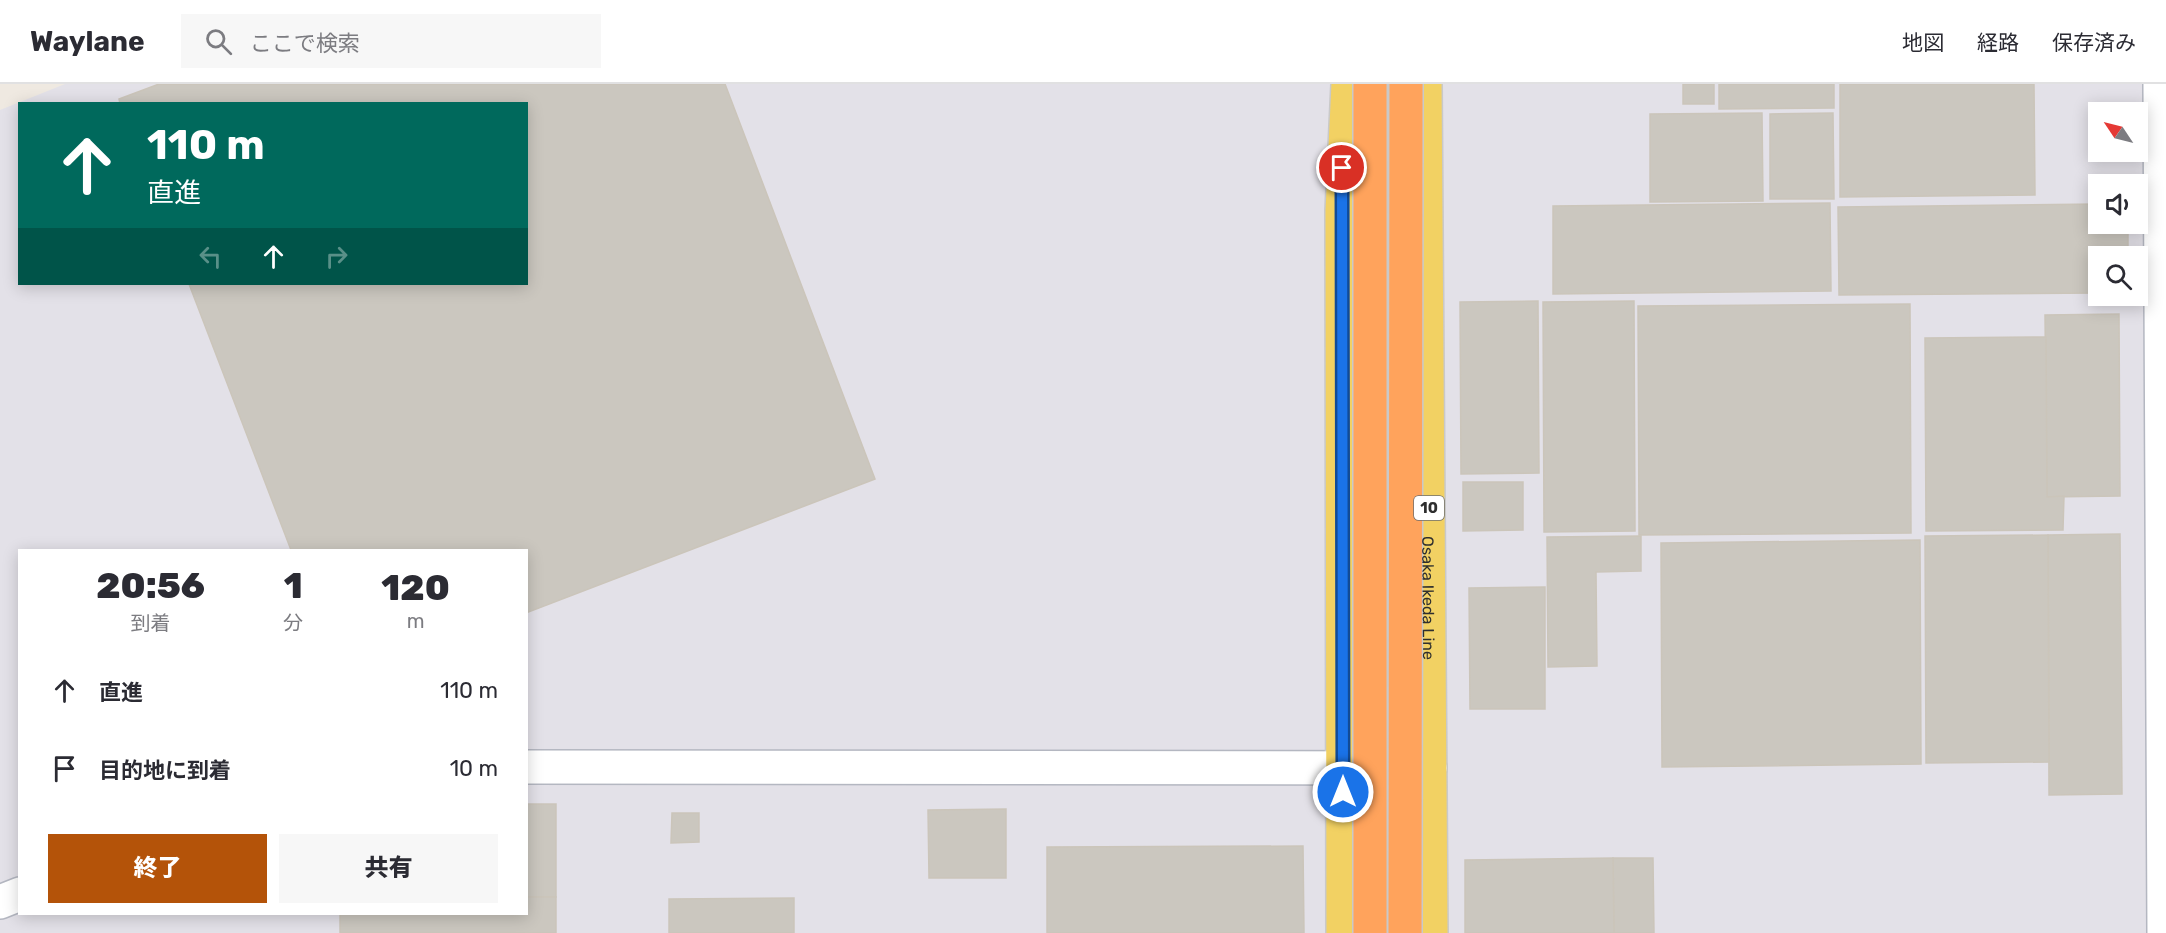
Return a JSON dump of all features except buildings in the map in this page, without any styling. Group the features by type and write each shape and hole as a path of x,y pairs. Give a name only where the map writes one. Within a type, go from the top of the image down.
{"highway":[{"path":"1370,84 1370,933"},
{"path":"1405,933 1406,84"}],"main road":[{"path":"1343,933 1342,211 1348,84"},
{"name":"Osaka Ikeda Line","path":"1425,84 1431,933"}],"street":[{"path":"1342,84 1342,211"},
{"path":"2160,84 2164,933"},
{"path":"528,767 1431,768"},
{"path":"0,902 18,895"}],"shaded area":[{"path":"65,84 2166,84 2166,933 0,933 0,110 18,103 18,285 528,285 528,102 20,102"}],"route":[{"path":"1342,168 1343,792"}]}
